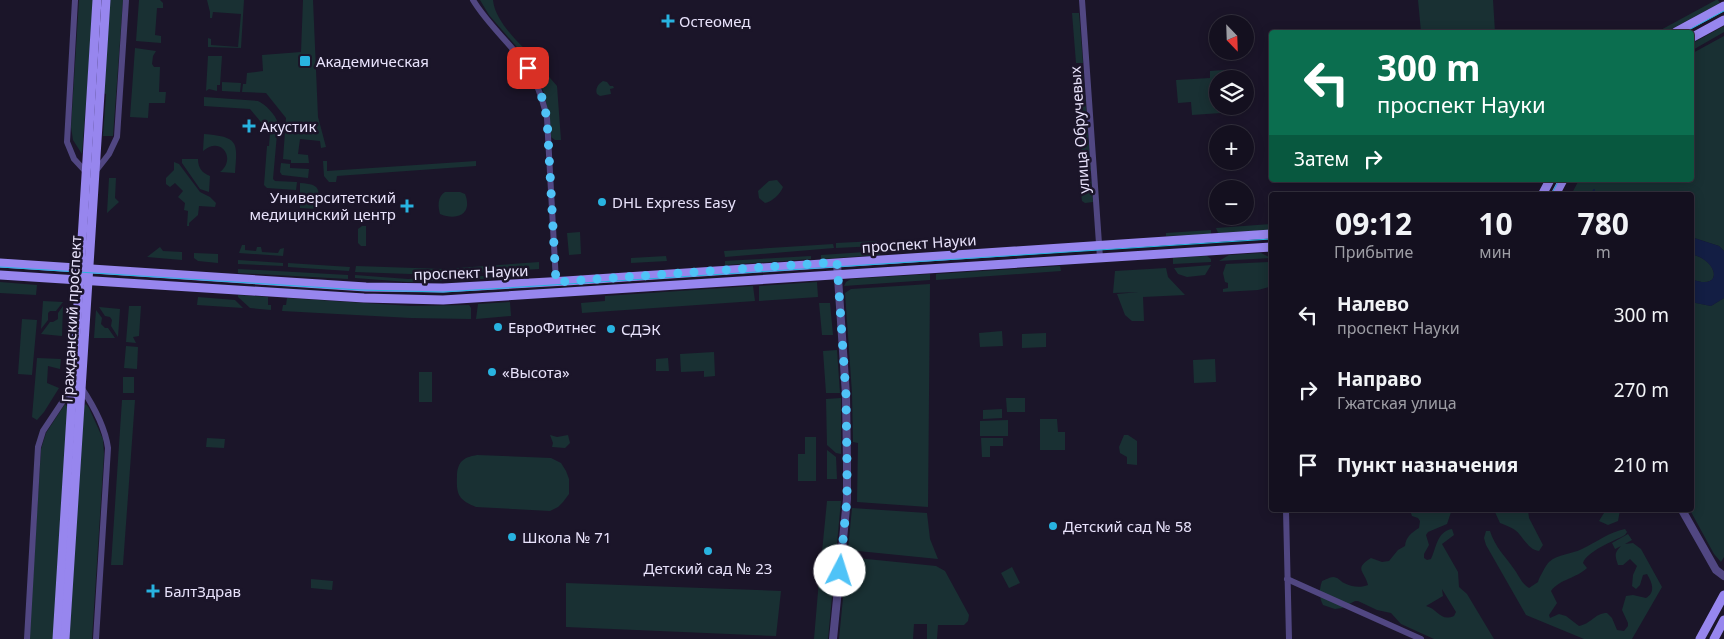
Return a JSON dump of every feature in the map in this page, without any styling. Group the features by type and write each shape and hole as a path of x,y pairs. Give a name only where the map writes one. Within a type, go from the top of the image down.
{"main road":[{"name":"Гражданский проспект","path":"64,639 90,173 97,0"},
{"name":"Гражданский проспект","path":"90,173 106,0"},
{"path":"1680,30 1724,6"},
{"path":"1694,36 1724,20"},
{"name":"проспект Науки","path":"0,263 366,287 443,288 1269,234"},
{"name":"проспект Науки","path":"0,275 364,298 435,300 1269,247"},
{"name":"Гражданский проспект","path":"57,639 77,386"},
{"path":"1700,639 1724,595"},
{"path":"1714,639 1724,620"}],"street":[{"path":"74,0 67,142 74,159 90,173 109,154 118,137 126,0"},
{"path":"474,0 480,12 528,68 542,98 547,118 556,282"},
{"name":"улица Обручевых","path":"1082,0 1100,258"},
{"path":"833,639 847,499 846,395 837,262"},
{"path":"26,639 38,447 43,431 77,386 91,402 106,435 108,448 96,639"},
{"path":"1286,512 1289,639"},
{"path":"1683,512 1716,570 1724,576"},
{"path":"1287,579 1421,639"}],"green space":[{"path":"79,0 94,0 82,154 73,140 71,127"},
{"path":"109,0 123,0 113,136 103,136 106,94 102,93"},
{"path":"139,0 160,0 163,3 163,8 157,8 155,35 161,36 161,43 136,41"},
{"path":"207,0 244,0 241,48 208,47 208,38 211,39 211,45 238,47 241,14 213,12 212,18 210,18"},
{"path":"303,0 313,0 318,117 326,147 321,148 320,141 300,139 298,154 308,155 309,163 291,163 291,160 283,159 286,118 266,93 242,92 243,84 246,84 247,73 263,71 262,55 301,52"},
{"path":"480,0 493,0 501,21 527,52 531,61 489,15"},
{"path":"1418,0 1493,0 1495,30 1421,30"},
{"path":"1716,0 1720,3 1670,30 1661,30"},
{"path":"1072,13 1079,13 1083,63 1076,63"},
{"path":"1724,26 1724,32 1694,49 1694,42"},
{"path":"1724,36 1724,251 1719,246 1694,238 1694,192 1573,192 1578,182 1694,182 1694,52"},
{"path":"135,48 156,51 152,64 154,67 160,67 159,92 166,92 165,103 149,103 148,118 130,117"},
{"path":"208,56 222,56 220,85 217,85 217,91 209,89 206,91"},
{"path":"537,63 557,86 561,140 555,140 551,137 545,95 533,68"},
{"path":"1083,70 1091,171 1083,172 1076,71"},
{"path":"1209,78 1209,114 1192,115 1191,102 1178,103 1176,80"},
{"path":"603,81 614,88 610,89 611,94 600,96 596,92 598,85"},
{"path":"222,82 241,83 240,92 222,91"},
{"path":"204,97 258,101 270,110 278,123 273,179 275,181 297,182 296,190 267,188 264,185 270,133 250,109 204,106"},
{"path":"204,134 230,139 235,147 235,173 220,172 225,167 227,161 227,155 221,147 210,147 203,151"},
{"path":"182,159 198,159 201,170 210,176 209,192 200,189 182,163"},
{"path":"323,161 327,161 327,171 476,161 476,166 337,176 336,182 329,182 324,176"},
{"path":"174,162 179,164 200,192 210,197 216,203 215,207 199,206 198,215 189,223 189,226 187,226 188,211 184,210 185,203 178,197 183,191 175,183 170,187 166,184 166,178 174,170"},
{"path":"281,163 290,164 290,168 309,169 308,178 282,175 280,172"},
{"path":"1091,177 1093,202 1085,203 1082,201 1080,187 1084,187 1083,178"},
{"path":"109,178 116,178 115,198 119,202 107,213"},
{"path":"777,180 783,187 782,189 773,199 765,203 759,198 758,191 769,181"},
{"path":"300,183 312,185 318,189 318,209 300,208"},
{"path":"445,192 465,194 467,207 462,214 452,217 440,214 439,199"},
{"path":"1269,224 1269,230 1218,233 1216,228"},
{"path":"366,226 366,246 361,246 358,243 358,229"},
{"path":"1211,230 1211,234 1166,236 1166,233"},
{"path":"580,232 581,254 569,255 567,233"},
{"path":"877,241 877,246 836,248 836,243"},
{"path":"833,244 834,248 725,257 724,251"},
{"path":"242,245 245,245 245,250 256,251 257,247 261,247 262,252 278,253 280,249 284,248 283,256 239,253"},
{"path":"160,247 163,251 182,252 182,260 147,257"},
{"path":"879,251 880,255 821,259 821,255"},
{"path":"194,253 218,254 218,263 198,261 194,258"},
{"path":"1261,253 1269,258 1219,261 1229,255"},
{"path":"1694,255 1707,262 1714,274 1713,278 1709,281 1702,282 1694,280"},
{"path":"666,256 667,261 631,263 631,258"},
{"path":"811,256 811,259 725,265 725,261"},
{"path":"1207,256 1211,259 1211,262 1173,264 1173,258"},
{"path":"238,260 283,263 283,266 238,264"},
{"path":"539,262 539,269 438,275 355,272 356,266 444,269"},
{"path":"1269,262 1269,287 1258,290 1223,292 1223,289 1228,288 1228,283 1225,282 1223,273 1226,264"},
{"path":"288,263 350,267 349,271 288,267"},
{"path":"1211,265 1205,275 1187,277 1178,274 1174,268"},
{"path":"1060,266 1061,271 936,280 936,274"},
{"path":"1166,268 1168,277 1185,295 1143,297 1144,321 1132,321 1125,315 1117,294 1139,292 1113,293 1115,271"},
{"path":"238,269 348,275 348,279 238,273"},
{"path":"930,274 930,280 844,286 851,279"},
{"path":"355,275 408,279 507,275 507,278 408,282 355,278"},
{"path":"0,282 37,285 36,295 0,293"},
{"path":"817,282 818,297 759,301 759,286"},
{"path":"930,284 928,507 857,502 858,443 853,442 852,393 845,293 851,289"},
{"path":"753,286 755,301 582,313 581,303 605,301 605,296"},
{"path":"238,295 268,297 268,305 271,305 271,310 250,308"},
{"path":"198,297 235,300 243,308 197,305"},
{"path":"287,298 411,306 469,305 471,308 471,319 411,318 282,311 283,305 286,305"},
{"path":"1724,298 1724,557 1721,562 1714,554 1691,512 1694,512 1694,303 1711,306"},
{"path":"43,301 63,302 56,311 48,313 48,320 41,329"},
{"path":"510,302 511,316 476,319 478,304"},
{"path":"819,303 830,303 833,335 822,335"},
{"path":"63,306 62,336 41,334 50,322 58,319 58,313"},
{"path":"129,306 141,306 139,336 133,337 136,343 126,342"},
{"path":"99,307 120,309 118,337 111,326 112,320 110,317 105,316"},
{"path":"96,310 102,318 101,324 108,328 115,338 94,338"},
{"path":"22,319 37,320 32,375 18,374"},
{"path":"1002,331 1003,346 980,347 979,333"},
{"path":"1046,333 1046,347 1022,348 1022,334"},
{"path":"126,346 138,347 137,369 124,368"},
{"path":"837,350 840,393 826,393 823,351"},
{"path":"714,352 715,376 704,377 704,371 681,372 680,354"},
{"path":"37,358 61,359 60,369 48,366 47,383 59,388 37,420 32,417"},
{"path":"668,358 669,371 656,371 656,359"},
{"path":"1215,359 1216,382 1194,383 1193,360"},
{"path":"419,372 432,372 432,402 419,402"},
{"path":"123,377 134,377 134,393 123,393"},
{"path":"841,398 841,454 836,453 827,445 826,399"},
{"path":"1006,398 1025,398 1025,412 1007,412"},
{"path":"122,400 135,400 123,565 111,565"},
{"path":"65,404 69,409 54,639 29,639 41,449 46,433"},
{"path":"86,404 103,439 104,454 92,639 68,639 83,407"},
{"path":"1002,409 1002,418 983,419 983,410"},
{"path":"1040,419 1057,419 1058,432 1065,432 1065,450 1040,450"},
{"path":"1008,420 1008,436 980,436 980,421"},
{"path":"550,435 557,437 568,435 570,443 565,448 552,447 553,443"},
{"path":"1124,435 1128,435 1137,441 1137,465 1127,464 1127,457 1120,453 1119,447"},
{"path":"805,437 816,437 816,481 798,481 798,454 805,454"},
{"path":"207,438 225,439 224,448 206,447"},
{"path":"981,438 1003,438 1003,446 990,446 990,457 982,457"},
{"path":"827,450 836,457 837,479 827,479"},
{"path":"477,455 551,458 561,463 566,471 569,479 569,494 558,507 550,511 476,507 462,499 458,492 457,482 461,463 467,458"},
{"path":"827,501 841,501 828,639 814,639 820,568 825,568 826,553 822,552"},
{"path":"852,508 927,513 930,539 938,559 848,550"},
{"path":"1411,512 1451,512 1447,524 1428,532 1426,535 1429,545 1424,558 1427,560 1431,559 1440,537 1447,530 1452,529 1454,535 1442,544 1458,572 1459,587 1467,594 1494,639 1434,639 1401,624 1391,613 1377,610 1358,601 1335,609 1323,605 1320,593 1322,581 1333,577 1353,586 1362,587 1368,585 1361,568 1363,565 1371,558 1382,562 1389,561 1398,550 1405,546 1409,536 1419,528 1420,521 1412,516","holes":["1442,589 1456,612 1454,616 1442,616 1426,606 1443,596"]},
{"path":"1495,512 1528,512 1529,518 1543,545 1539,551 1535,550 1515,530 1500,523"},
{"path":"1620,512 1618,521 1608,525 1599,521 1604,513"},
{"path":"1625,529 1627,532 1625,535 1590,554 1583,563 1587,568 1559,584 1551,591 1557,603 1549,615 1550,618 1559,614 1566,616 1579,626 1603,613 1607,613 1612,618 1617,630 1624,631 1628,626 1622,610 1626,596 1633,595 1646,598 1652,590 1652,584 1647,574 1643,575 1640,585 1636,589 1632,586 1633,575 1637,566 1630,559 1623,565 1618,565 1616,555 1621,546 1615,549 1612,543 1628,534 1632,540 1625,544 1633,543 1641,549 1662,587 1632,639 1584,639 1526,615 1486,545 1484,538 1486,531 1490,531 1497,547 1522,582 1529,588 1538,582 1546,566 1553,559 1578,551 1608,535"},
{"path":"847,557 936,566 945,571 969,615 968,621 964,625 938,625 937,639 927,639 927,624 914,624 913,639 839,639"},
{"path":"1012,567 1020,583 1009,588 1001,573"},
{"path":"311,579 333,581 332,590 311,588"},
{"path":"566,583 781,591 776,636 566,627"}],"water":[{"path":"1694,238 1719,246 1724,251 1724,298 1711,306 1694,303 1694,280 1702,282 1709,281 1713,278 1714,274 1712,268 1700,257 1694,255"}],"tram line":[{"path":"1689,30 1724,11"},
{"path":"1553,192 1558,182"},
{"path":"0,267 360,290 443,292 1269,239"}],"place":[{"name":"Остеомед","path":"668,21"},
{"name":"Академическая","path":"305,61"},
{"name":"Акустик","path":"249,126"},
{"name":"DHL Express Easy","path":"602,202"},
{"name":"Университетский медицинский центр","path":"407,206"},
{"name":"ЕвроФитнес","path":"498,327"},
{"name":"СДЭК","path":"611,329"},
{"name":"«Высота»","path":"492,372"},
{"name":"Детский сад № 58","path":"1053,526"},
{"name":"Школа № 71","path":"512,537"},
{"name":"Детский сад № 23","path":"708,551"},
{"name":"БалтЗдрав","path":"153,591"}],"route":[{"path":"528,68 541,94 547,118 556,282 837,262 846,395 847,464 847,499 840,571"}]}
